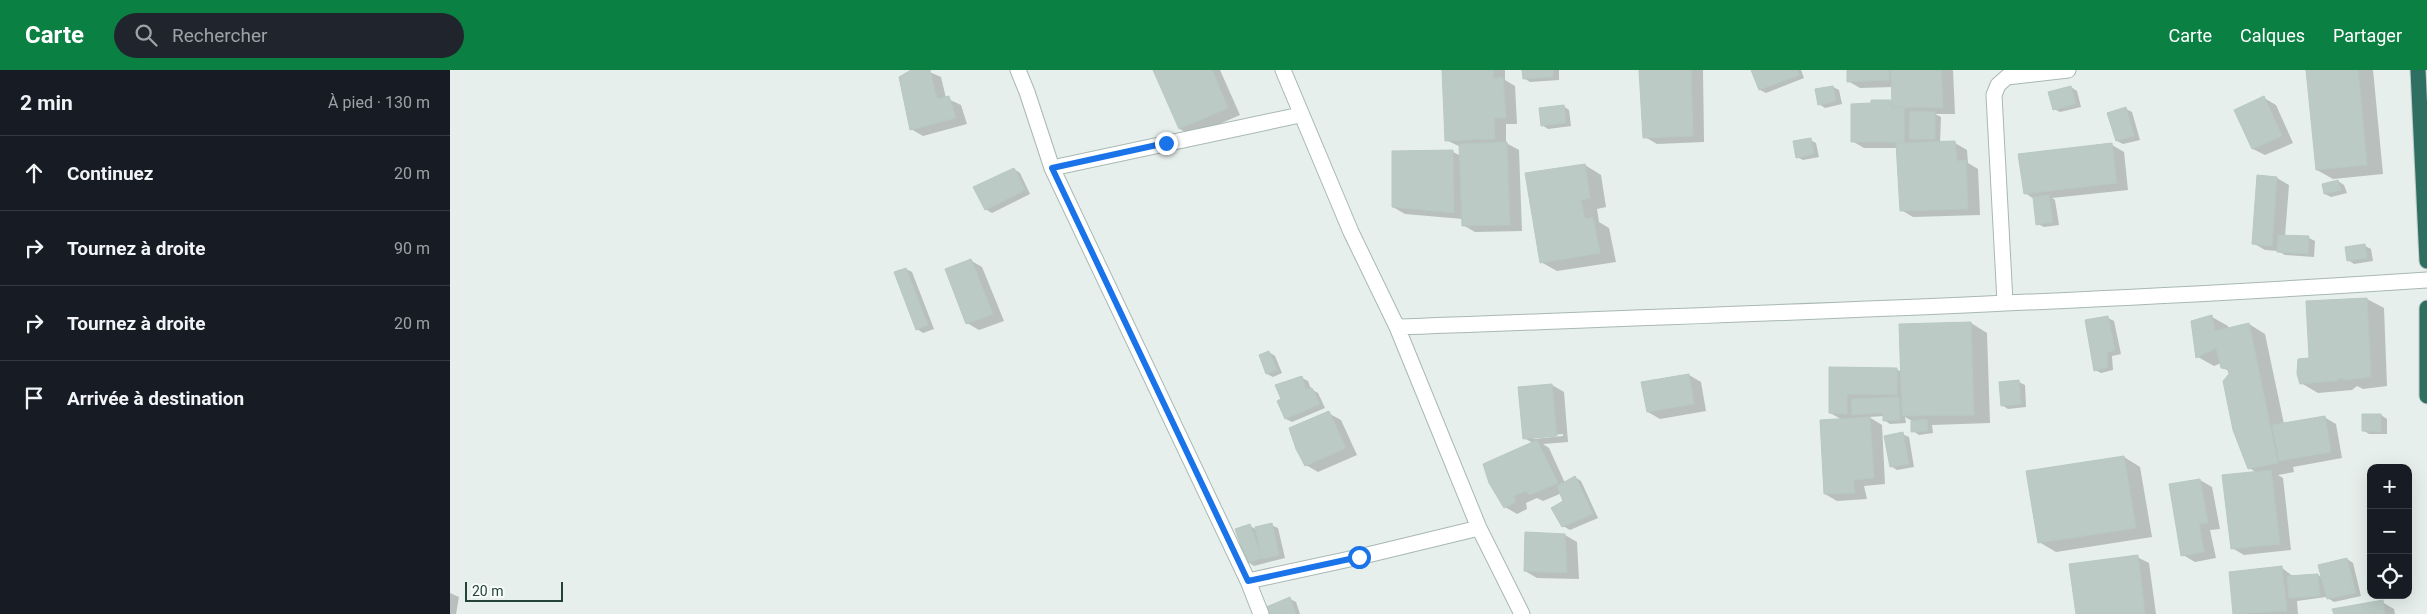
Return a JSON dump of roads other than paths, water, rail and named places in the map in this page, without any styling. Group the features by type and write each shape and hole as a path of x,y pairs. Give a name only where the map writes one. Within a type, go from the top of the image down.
{"highway":[{"path":"2418,70 2427,261"},
{"path":"2427,308 2427,396"}],"street":[{"path":"1018,70 1052,168 1248,581 1261,614"},
{"path":"1282,70 1351,232 1397,326 1479,528 1522,614"},
{"path":"2005,302 1994,96 1998,85 2007,77 2068,70"},
{"path":"1052,168 1300,115"},
{"path":"1397,326 1825,311 2307,288 2427,280"},
{"path":"1248,581 1479,528"}]}
